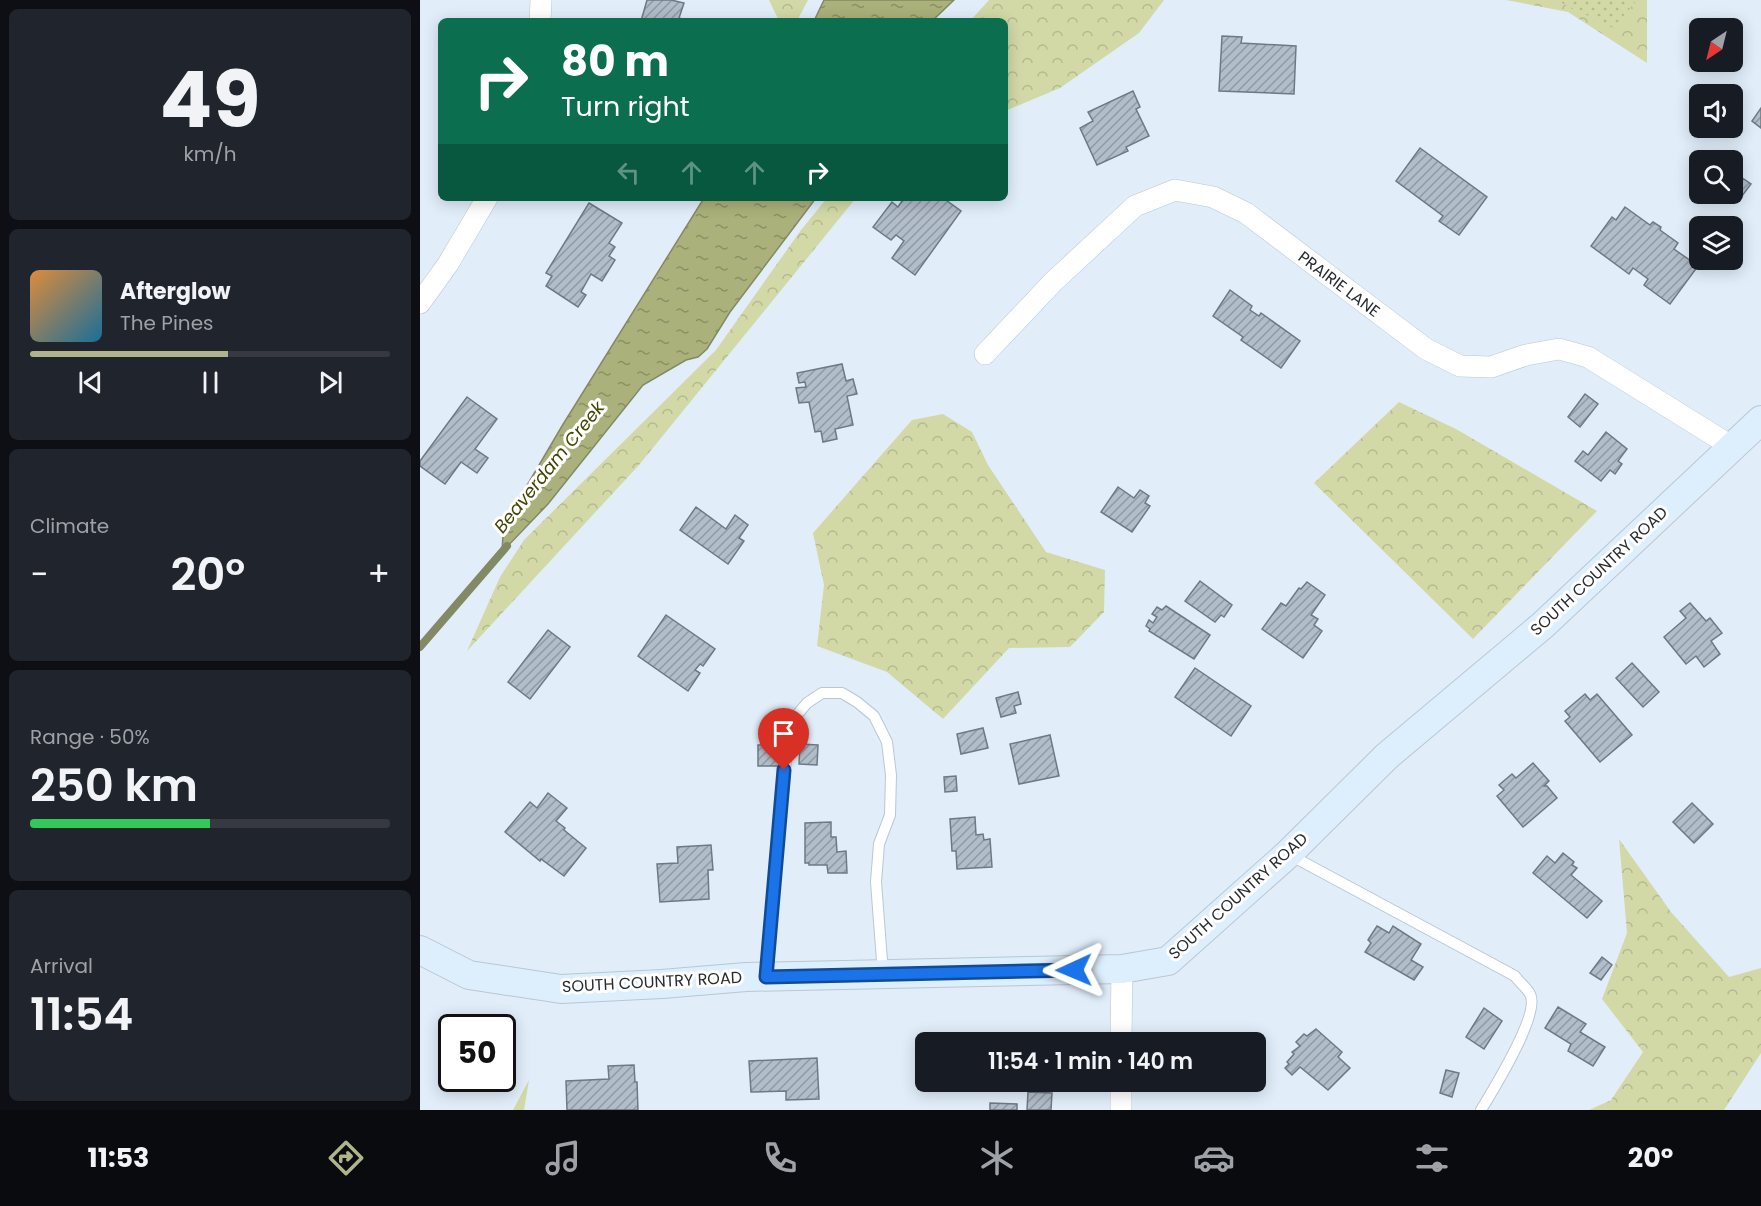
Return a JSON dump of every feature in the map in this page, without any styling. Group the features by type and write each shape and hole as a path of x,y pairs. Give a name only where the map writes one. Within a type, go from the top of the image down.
{"main road":[{"name":"SOUTH COUNTRY ROAD","path":"420,950 469,975 561,989 766,977 1122,969 1168,961 1288,854 1387,756 1543,625 1761,420"}],"street":[{"path":"540,18 542,0"},
{"name":"PRAIRIE LANE","path":"985,354 1053,282 1134,206 1175,190 1213,197 1246,213 1426,349 1460,366 1491,367 1526,355 1559,349 1588,357 1731,446"},
{"path":"420,303 448,264 486,201"},
{"path":"1121,1032 1122,969"},
{"path":"1121,1092 1121,1110"}],"lane":[{"path":"766,977 788,738 796,716 807,703 822,693 842,693 857,702 874,716 887,742 891,775 890,815 879,844 876,882 883,974"},
{"path":"1288,854 1515,976 1531,995 1533,1010 1527,1026 1481,1110"}],"green space":[{"path":"769,0 808,0 799,18 778,18"},
{"path":"989,0 1164,0 1139,33 1060,88 1008,110 1008,18 973,18"},
{"path":"1506,0 1647,0 1647,63 1568,12"},
{"path":"1556,0 1637,0 1613,28"},
{"path":"825,201 854,201 639,465 467,651 500,577 524,540 716,350 801,230"},
{"path":"1399,402 1456,429 1597,511 1473,639 1314,483"},
{"path":"943,414 972,432 988,465 1046,552 1105,570 1104,612 1070,647 1009,648 943,719 887,672 817,646 824,585 813,533 912,420"},
{"path":"1619,839 1671,912 1729,977 1761,968 1761,1053 1724,1110 1589,1110 1611,1100 1643,1052 1602,999 1627,933"},
{"path":"529,1080 524,1110 513,1110"}],"water":[{"path":"824,0 954,0 935,18 815,18"},
{"path":"702,201 814,201 730,312 707,349 698,357 686,360 643,385 548,504 502,552 503,535 509,516 562,426"}],"building":[{"path":"647,0 671,0 684,3 679,18 642,18"},
{"path":"1222,36 1242,37 1241,43 1296,46 1294,94 1219,91"},
{"path":"1133,91 1140,107 1136,109 1149,136 1126,147 1128,151 1097,165 1080,128 1093,121 1088,112"},
{"path":"1761,108 1761,128 1752,121"},
{"path":"1420,148 1487,197 1459,235 1439,221 1443,216 1396,181"},
{"path":"1743,178 1751,184 1743,195"},
{"path":"902,201 947,201 961,211 915,275 892,258 904,241 896,235 891,240 873,227 892,202 898,207"},
{"path":"589,203 622,223 609,243 615,247 609,256 615,260 602,281 591,274 581,292 586,295 578,307 546,286 552,276 546,273"},
{"path":"1625,207 1650,225 1653,222 1678,243 1674,249 1689,260 1689,270 1695,270 1670,304 1644,285 1648,279 1633,268 1629,274 1591,246 1612,217 1616,220"},
{"path":"1230,290 1252,306 1250,310 1259,316 1261,313 1300,341 1281,368 1241,340 1243,337 1213,316"},
{"path":"842,364 846,381 853,379 857,394 847,396 853,425 835,429 837,439 823,442 821,431 815,432 809,402 799,403 796,388 806,387 805,382 799,383 797,373"},
{"path":"1585,394 1598,404 1580,427 1568,417"},
{"path":"467,397 497,419 475,449 488,458 477,473 461,462 445,484 420,466 420,461"},
{"path":"1606,432 1627,449 1618,461 1622,464 1615,474 1610,470 1601,481 1575,461 1583,451 1588,455"},
{"path":"1118,487 1134,498 1140,490 1149,496 1145,503 1150,506 1132,532 1101,512"},
{"path":"696,507 726,529 735,515 748,525 739,538 744,541 728,564 680,530"},
{"path":"1200,581 1232,605 1224,617 1221,615 1215,622 1185,601"},
{"path":"1307,582 1325,595 1311,615 1318,619 1314,625 1322,631 1303,658 1262,629 1281,603 1286,606 1299,588 1301,589"},
{"path":"1690,603 1706,621 1710,618 1722,633 1711,641 1720,654 1704,667 1696,656 1686,664 1664,637 1686,618 1680,611"},
{"path":"1166,606 1210,635 1194,659 1149,631 1150,629 1146,626 1149,620 1153,623 1157,617 1152,614 1157,607 1162,610"},
{"path":"666,615 715,649 703,666 700,664 695,670 700,673 688,691 638,656"},
{"path":"548,630 570,647 530,699 508,682"},
{"path":"1632,663 1659,692 1643,707 1616,678"},
{"path":"1195,668 1251,706 1231,736 1175,697"},
{"path":"1018,692 1021,704 1014,706 1016,713 1001,717 996,698"},
{"path":"1585,694 1590,700 1597,694 1632,735 1600,762 1565,721 1570,717 1565,711"},
{"path":"983,728 988,748 961,754 957,734"},
{"path":"1050,735 1059,776 1019,784 1010,744"},
{"path":"800,744 818,745 817,765 799,764"},
{"path":"758,745 780,745 781,766 758,766"},
{"path":"1533,763 1549,781 1544,786 1547,786 1557,798 1523,827 1497,796 1504,790 1499,785 1512,774 1516,778"},
{"path":"956,776 957,791 945,792 944,777"},
{"path":"548,793 567,808 556,821 586,848 564,876 541,859 540,861 505,832 530,802 537,808"},
{"path":"1692,803 1713,824 1694,843 1673,822"},
{"path":"975,817 976,835 983,834 984,840 990,839 992,867 957,869 956,851 952,851 950,819"},
{"path":"831,822 831,837 836,837 837,852 846,851 847,873 828,873 827,865 805,863 805,823"},
{"path":"711,845 713,870 708,870 709,899 660,902 657,864 678,863 677,847"},
{"path":"1563,853 1574,862 1572,865 1577,868 1571,875 1602,901 1587,918 1533,873 1547,856 1555,863"},
{"path":"1377,926 1389,933 1393,926 1421,944 1411,960 1423,967 1414,980 1365,952 1371,943 1368,940"},
{"path":"1602,957 1612,965 1601,980 1590,973"},
{"path":"1558,1007 1586,1024 1580,1032 1605,1047 1593,1066 1568,1051 1571,1044 1545,1028"},
{"path":"1484,1008 1502,1021 1484,1049 1466,1037"},
{"path":"1316,1029 1342,1052 1338,1057 1350,1068 1328,1090 1300,1067 1292,1075 1285,1068 1294,1054 1292,1052 1300,1046 1296,1042 1304,1034 1307,1036"},
{"path":"817,1058 819,1099 786,1100 786,1091 751,1092 749,1061"},
{"path":"634,1065 638,1110 567,1110 566,1081 609,1079 608,1066"},
{"path":"1446,1070 1459,1073 1452,1097 1440,1093"},
{"path":"1028,1092 1052,1093 1051,1110 1027,1110"},
{"path":"990,1103 1017,1104 1017,1110 990,1110"}],"waterway":[{"name":"Beaverdam Creek","path":"420,647 507,546"}],"route":[{"path":"784,770 766,977 1074,970"}]}
